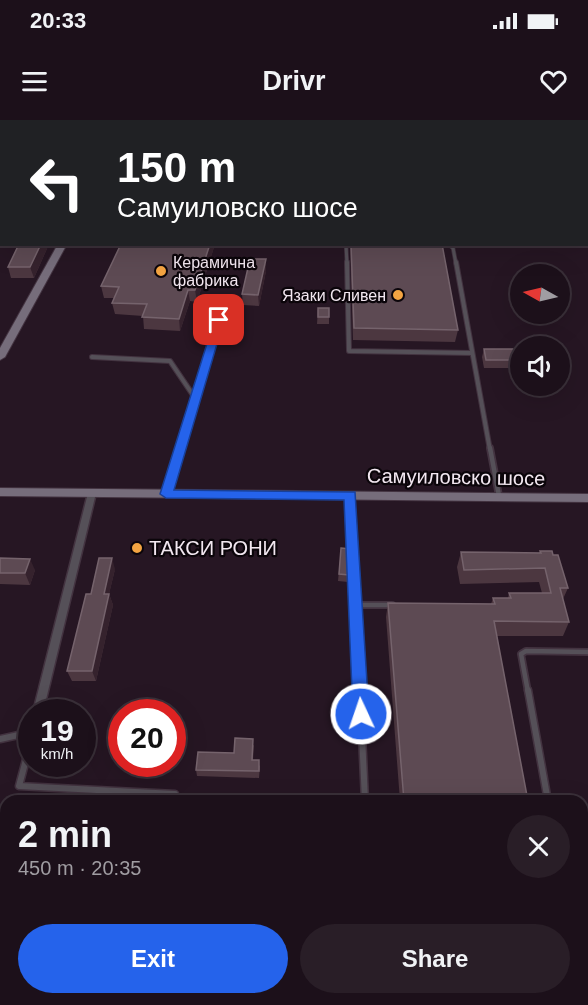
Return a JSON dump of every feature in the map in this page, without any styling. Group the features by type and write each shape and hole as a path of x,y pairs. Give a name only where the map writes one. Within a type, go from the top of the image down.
{"street":[{"path":"0,357 62,246"},
{"name":"Самуиловско шосе","path":"0,492 588,498"},
{"path":"41,699 92,493"}],"lane":[{"path":"346,246 349,351 472,353"},
{"path":"450,246 453,248 499,497"},
{"path":"166,494 225,300"},
{"path":"92,357 170,361 195,398"},
{"path":"351,496 365,795"},
{"path":"356,605 401,605"},
{"path":"547,795 521,654 526,651 588,652"},
{"path":"0,739 18,735"},
{"path":"21,777 19,786 175,794"}],"building":[{"path":"18,246 40,246 30,267 8,267"},
{"name":"Керамична фабрика","path":"120,246 209,246 195,290 188,290 179,319 142,317 147,304 112,303 119,287 101,286"},
{"name":"Язаки Сливен","path":"351,246 442,246 458,330 354,328"},
{"path":"250,259 266,259 258,295 242,294"},
{"path":"318,308 329,308 329,317 318,317"},
{"path":"484,349 510,349 510,360 486,360"},
{"path":"341,548 350,549 349,575 339,574"},
{"path":"540,551 552,551 553,555 558,555 568,588 560,588 569,622 494,621 527,795 404,795 388,603 495,604 493,598 511,598 509,593 551,593 545,568 464,570 461,552 541,553"},
{"path":"0,558 30,559 25,573 0,573"},
{"path":"99,558 112,558 104,594 109,594 92,671 67,671 86,594 91,594"},
{"path":"235,738 253,739 252,760 259,760 259,771 196,770 198,752 234,753"}],"place":[{"name":"Керамична фабрика","path":"161,271"},
{"name":"Язаки Сливен","path":"398,295"},
{"name":"ТАКСИ РОНИ","path":"137,548"}],"route":[{"path":"219,320 166,494 351,496 361,714"}]}
